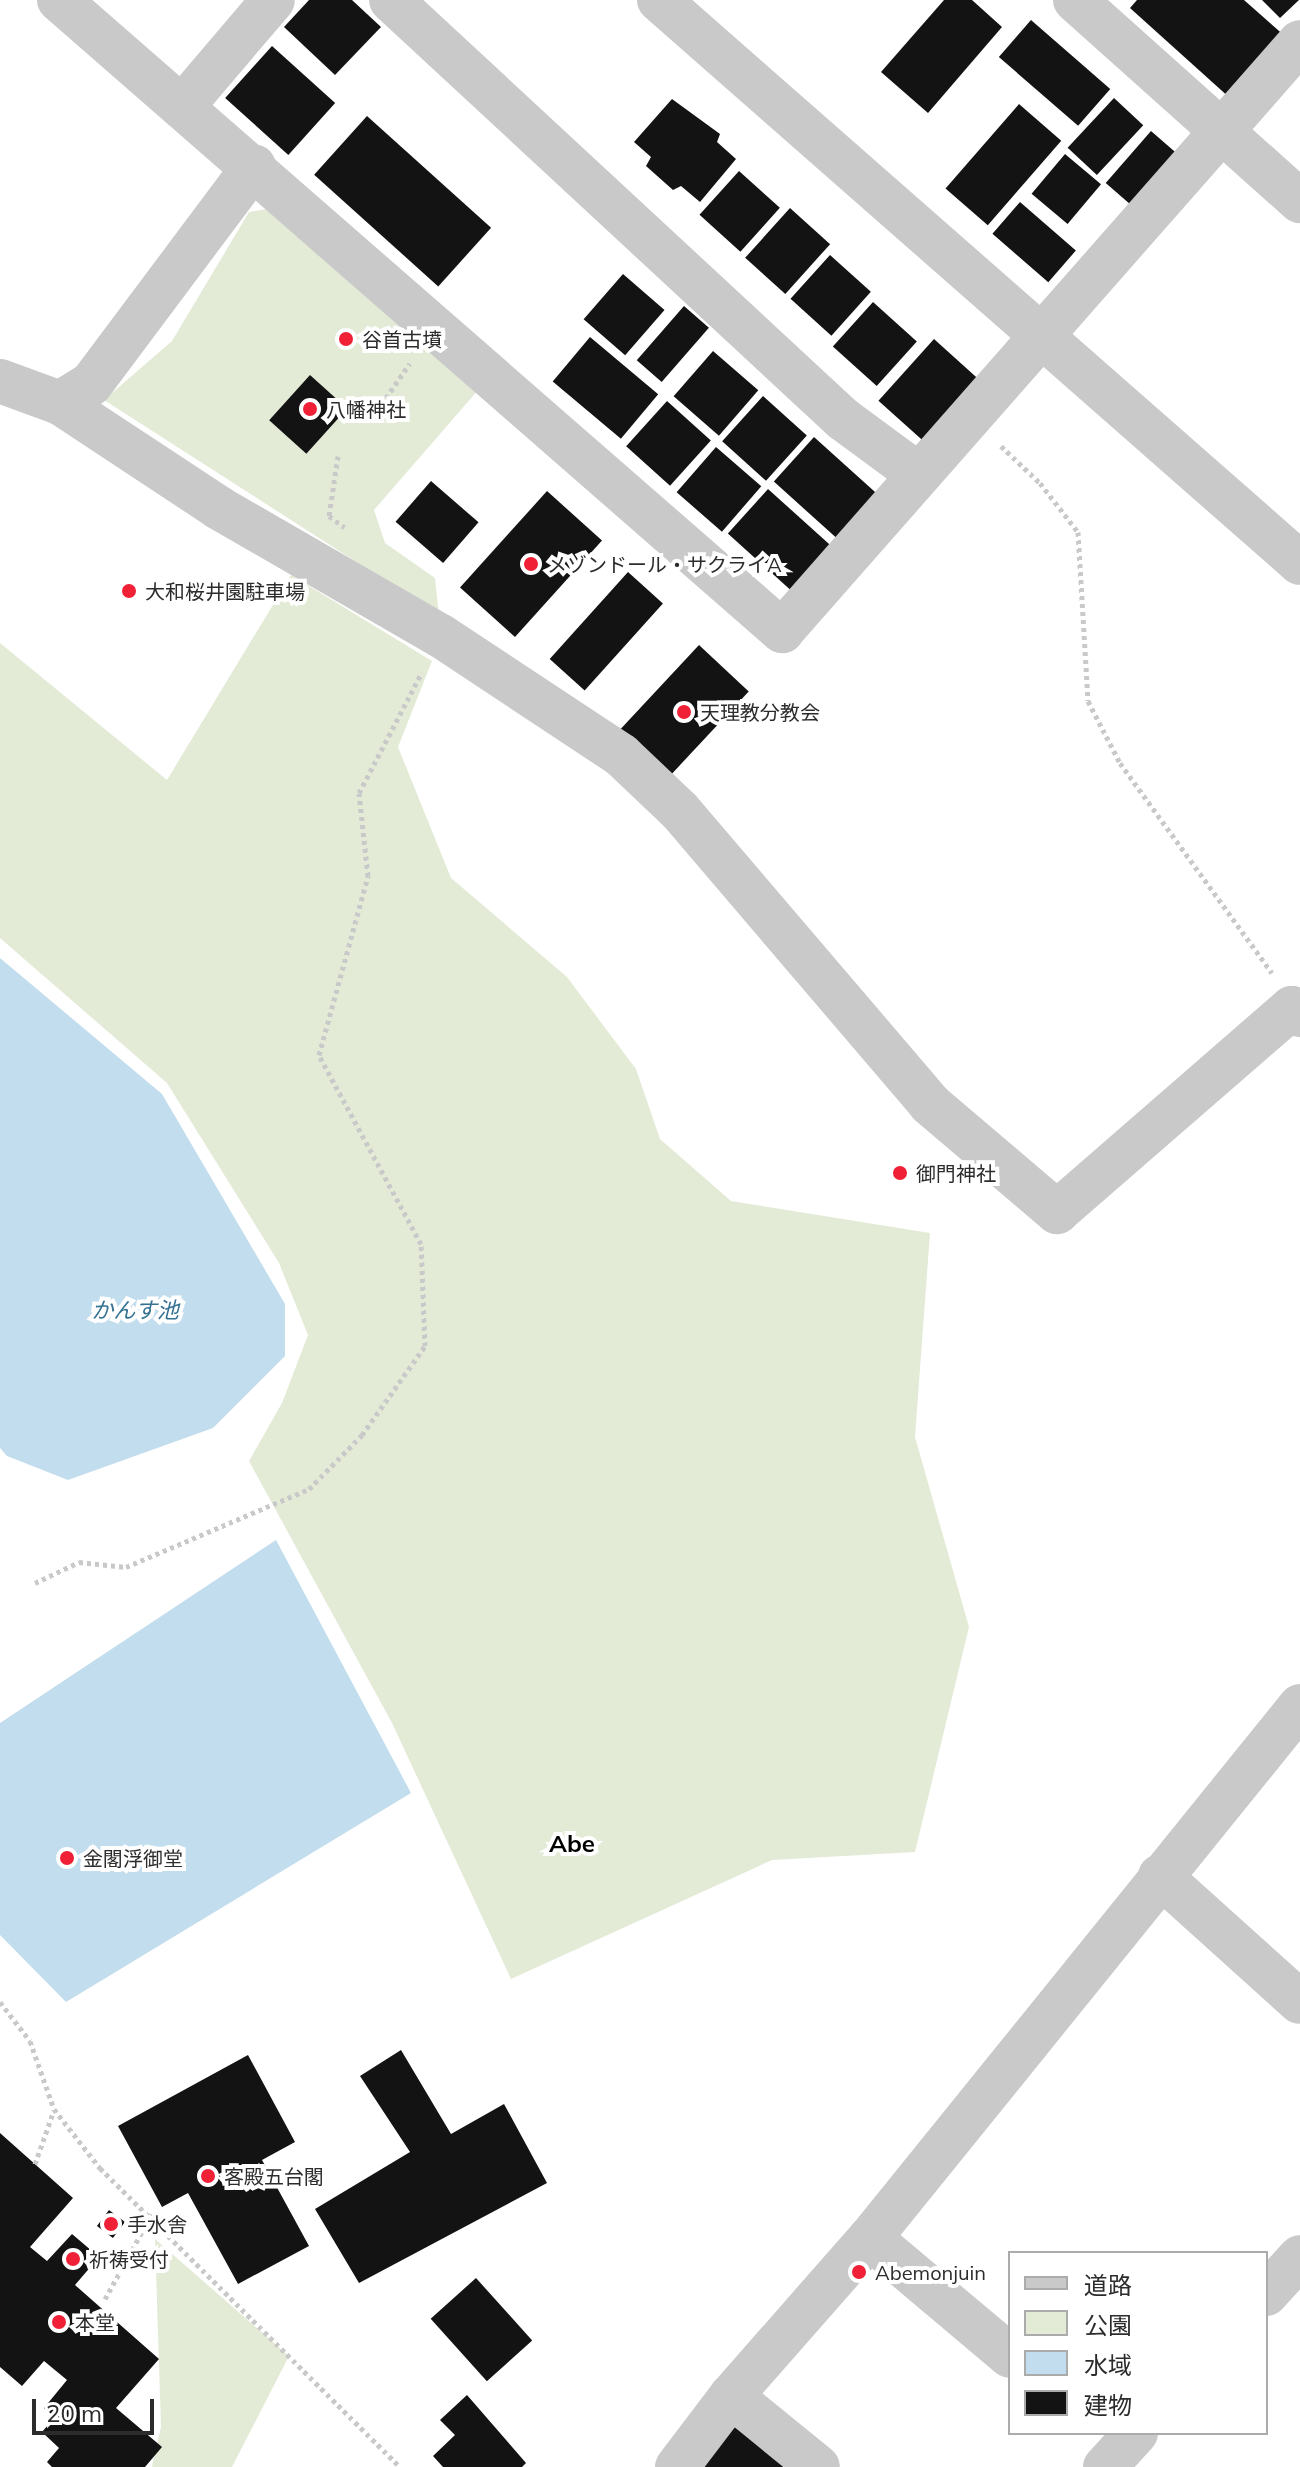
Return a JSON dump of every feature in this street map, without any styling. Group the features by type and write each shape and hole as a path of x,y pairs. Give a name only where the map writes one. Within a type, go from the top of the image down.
{"street":[{"path":"59,0 254,166 433,329 782,631 971,418 1040,332 1300,42"},
{"path":"182,107 273,0"},
{"path":"391,0 843,419 919,475"},
{"path":"659,0 1300,563"},
{"path":"1075,0 1300,201"},
{"path":"60,403 91,384 254,166"},
{"path":"0,381 60,403 219,508 441,636 621,755 680,811 930,1104 1057,1212 1296,1011"},
{"path":"677,2467 731,2396 870,2238 1300,1706"},
{"path":"1160,1876 1300,2002"},
{"path":"870,2238 1008,2354"},
{"path":"1268,2292 1300,2257"},
{"path":"731,2396 818,2467"}],"path":[{"path":"971,418 1040,483 1078,532 1088,701 1120,763 1256,945 1296,1011"},
{"path":"338,456 329,516 353,534"},
{"path":"35,1583 79,1562 126,1567 309,1489 362,1435 425,1346 421,1244 319,1055 368,876 359,793 441,636"},
{"path":"0,2002 30,2041 54,2109 100,2168 152,2214 400,2467"},
{"path":"35,2164 54,2109"},
{"path":"105,2299 152,2214"}],"green space":[{"path":"272,208 479,389 374,510 385,543 435,578 439,615 104,400 172,341 249,212"},
{"path":"291,575 432,661 398,747 451,878 567,977 636,1069 660,1139 731,1201 930,1233 915,1437 969,1627 915,1852 772,1860 511,1979 392,1723 249,1461 282,1403 308,1335 279,1263 167,1083 0,938 0,643 167,780"},
{"path":"155,2239 289,2356 232,2467 152,2467 161,2427"}],"water":[{"name":"かんす池","path":"0,958 162,1094 285,1304 285,1356 213,1428 68,1480 7,1456 0,1448"},
{"path":"276,1540 411,1793 66,2002 0,1935 0,1723"}],"building":[{"path":"309,0 352,0 381,27 335,75 284,27"},
{"path":"944,0 972,0 1002,27 928,113 881,72"},
{"path":"1137,0 1244,0 1287,38 1231,99 1130,8"},
{"path":"1262,0 1299,0 1280,18"},
{"path":"1031,20 1110,89 1078,126 999,57"},
{"path":"272,46 335,103 288,155 225,98"},
{"path":"1114,98 1143,125 1097,175 1068,148"},
{"path":"672,99 720,134 717,142 736,159 700,202 681,186 673,190 646,166 651,157 634,142"},
{"path":"1019,104 1061,141 988,225 946,189"},
{"path":"367,116 491,228 438,286 314,175"},
{"path":"1151,131 1181,157 1136,209 1106,183"},
{"path":"1065,154 1101,184 1068,224 1032,194"},
{"path":"739,171 780,208 740,252 700,215"},
{"path":"1020,202 1076,251 1048,282 992,234"},
{"path":"790,208 830,244 785,294 745,258"},
{"path":"830,255 871,292 831,336 791,299"},
{"path":"623,274 665,310 625,355 584,319"},
{"path":"873,302 917,341 877,386 833,347"},
{"path":"684,306 709,328 662,382 637,360"},
{"path":"590,337 658,394 621,439 553,381"},
{"path":"934,339 981,381 925,443 878,401"},
{"path":"713,351 758,390 719,436 674,396"},
{"path":"310,375 347,408 306,454 269,420"},
{"path":"763,396 807,435 766,481 722,441"},
{"path":"667,401 711,440 670,486 626,446"},
{"path":"814,437 879,495 839,540 774,482"},
{"path":"716,447 761,486 722,532 677,492"},
{"path":"431,481 479,522 443,563 396,522"},
{"path":"768,489 833,547 793,592 728,534"},
{"name":"メゾンドール・サクライA","path":"547,491 602,541 515,637 460,588"},
{"path":"628,572 663,603 585,690 550,659"},
{"name":"天理教分教会","path":"699,645 749,691 668,778 618,732"},
{"path":"401,2050 451,2134 504,2104 547,2183 359,2283 315,2209 410,2152 360,2076"},
{"name":"客殿五台閣","path":"248,2055 295,2142 262,2160 309,2246 238,2284 188,2193 162,2207 118,2126"},
{"name":"本堂","path":"0,2133 73,2198 30,2247 47,2261 72,2234 99,2257 75,2285 159,2359 116,2408 162,2447 145,2467 52,2467 47,2462 59,2448 42,2432 55,2417 44,2408 67,2380 44,2361 22,2386 0,2367"},
{"name":"手水舎","path":"109,2210 125,2222 113,2238 97,2226"},
{"path":"476,2278 532,2340 487,2381 431,2319"},
{"path":"467,2395 526,2463 522,2467 443,2467 433,2456 455,2435 440,2420"},
{"path":"735,2425 793,2467 700,2467"}],"place":[{"name":"谷首古墳","path":"346,339"},
{"name":"八幡神社","path":"310,409"},
{"name":"メゾンドール・サクライA","path":"531,564"},
{"name":"大和桜井園駐車場","path":"129,591"},
{"name":"天理教分教会","path":"684,712"},
{"name":"御門神社","path":"900,1173"},
{"name":"金閣浮御堂","path":"67,1858"},
{"name":"客殿五台閣","path":"208,2176"},
{"name":"手水舎","path":"111,2224"},
{"name":"祈祷受付","path":"73,2259"},
{"name":"Abemonjuin","path":"859,2272"},
{"name":"本堂","path":"59,2322"}],"district":[{"name":"Abe","path":"572,1844"}]}
